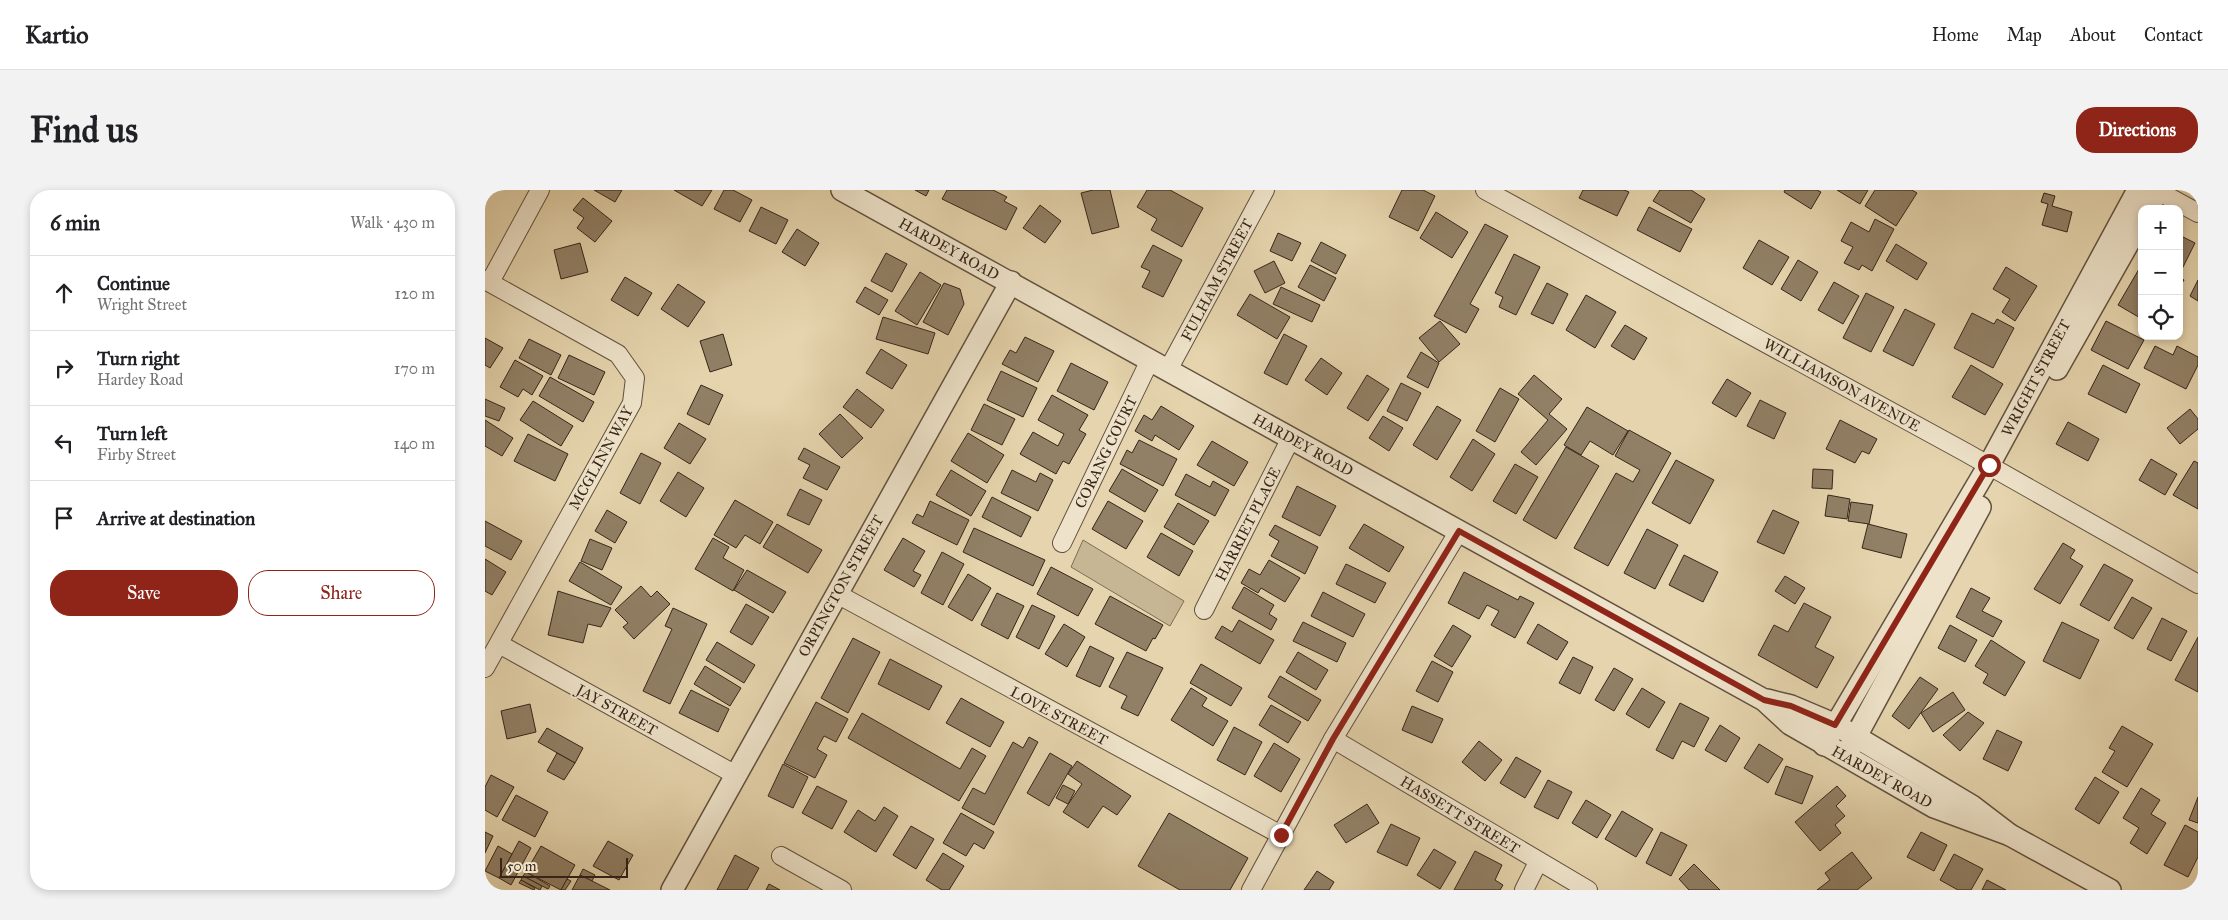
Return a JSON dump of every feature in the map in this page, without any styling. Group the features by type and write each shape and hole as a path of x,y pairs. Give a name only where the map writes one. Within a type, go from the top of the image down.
{"street":[{"path":"487,281 541,190"},
{"name":"HARDEY ROAD","path":"842,190 1764,700 1790,724 1824,744 1851,746"},
{"name":"FULHAM STREET","path":"1159,365 1265,190"},
{"name":"WILLIAMSON AVENUE","path":"1485,190 1995,468 2198,584"},
{"path":"2152,194 2198,213"},
{"name":"WRIGHT STREET","path":"1851,746 1995,468 2152,194"},
{"name":"WRIGHT STREET","path":"1824,744 1995,468 2138,226"},
{"name":"MCGLINN WAY","path":"485,668 632,403 635,378 618,354 487,281"},
{"name":"ORPINGTON STREET","path":"672,890 1011,282"},
{"name":"CORANG COURT","path":"1062,542 1159,365"},
{"name":"HARRIET PLACE","path":"1205,610 1291,438"},
{"path":"1251,890 1333,739 1459,531"},
{"name":"LOVE STREET","path":"837,594 1281,835"},
{"name":"JAY STREET","path":"499,644 736,775"},
{"name":"HARDEY ROAD","path":"1764,700 1791,706 1835,725 1851,746 1934,807 2010,835 2110,890"},
{"name":"HASSETT STREET","path":"1333,739 1588,890"},
{"path":"781,856 842,890"},
{"path":"1524,890 1538,862"}],"shaded area":[{"path":"1083,540 1184,601 1170,626 1071,567"}],"building":[{"path":"594,190 622,190 615,202"},
{"path":"674,190 712,190 702,206"},
{"path":"724,190 733,190 752,200 740,222 714,209"},
{"path":"915,190 929,190 926,196"},
{"path":"947,190 993,190 1007,197 1004,201 1017,208 1006,230 942,199"},
{"path":"1093,190 1110,190 1119,227 1092,234 1081,193"},
{"path":"1147,190 1170,190 1203,208 1182,247 1151,230 1157,219 1137,207"},
{"path":"1402,190 1423,190 1435,196 1418,231 1389,217"},
{"path":"1583,190 1624,190 1629,192 1617,216 1579,198"},
{"path":"1660,190 1691,190 1705,199 1691,223 1653,201"},
{"path":"1785,190 1817,190 1821,192 1811,209 1784,192"},
{"path":"1837,190 1868,190 1860,204"},
{"path":"1875,190 1912,190 1917,193 1896,226 1865,206"},
{"path":"2044,193 2055,196 2052,206 2072,212 2067,232 2042,225 2048,204 2041,202"},
{"path":"583,198 612,221 595,242 577,228 584,218 573,210"},
{"path":"1040,205 1061,221 1045,243 1023,228"},
{"path":"761,207 788,220 776,244 749,231"},
{"path":"1649,207 1692,229 1680,252 1637,230"},
{"path":"1436,212 1468,232 1452,258 1420,238"},
{"path":"1875,219 1894,229 1872,271 1862,265 1859,270 1844,263 1853,247 1841,241 1851,222 1869,232"},
{"path":"1485,224 1508,236 1470,304 1479,309 1466,333 1434,316"},
{"path":"797,229 819,243 805,266 782,252"},
{"path":"1278,233 1301,243 1292,261 1270,251"},
{"path":"2183,237 2195,243 2183,267"},
{"path":"1759,240 1789,257 1772,285 1743,268"},
{"path":"1321,242 1346,255 1336,274 1311,261"},
{"path":"580,243 588,272 561,279 554,250"},
{"path":"1896,244 1927,263 1917,280 1886,261"},
{"path":"1153,245 1182,260 1163,297 1142,287 1150,271 1141,267"},
{"path":"886,253 907,264 892,292 871,281"},
{"path":"1514,254 1540,267 1516,315 1499,307 1503,297 1495,293"},
{"path":"1798,260 1818,272 1801,301 1781,289"},
{"path":"1274,261 1285,283 1265,293 1254,271"},
{"path":"1310,265 1336,278 1324,301 1298,287"},
{"path":"2006,267 2037,286 2015,321 2002,312 2010,299 1993,289"},
{"path":"2138,271 2138,317 2118,305"},
{"path":"920,272 941,285 917,325 895,311"},
{"path":"625,277 652,293 638,316 611,300"},
{"path":"2198,280 2198,301 2190,296"},
{"path":"1834,282 1859,296 1843,324 1818,310"},
{"path":"944,283 960,289 964,304 948,335 923,322"},
{"path":"1547,283 1568,294 1553,324 1531,314"},
{"path":"678,284 705,302 688,327 661,309"},
{"path":"865,287 888,300 879,315 856,302"},
{"path":"1281,287 1320,305 1312,322 1273,304"},
{"path":"1866,293 1894,307 1871,352 1843,338"},
{"path":"1250,294 1290,317 1277,339 1237,315"},
{"path":"1586,295 1616,312 1595,348 1566,330"},
{"path":"1905,309 1935,324 1913,366 1883,351"},
{"path":"1972,313 1994,324 1997,319 2014,328 1993,368 1954,348"},
{"path":"883,317 935,333 928,354 876,339"},
{"path":"1440,321 1460,344 1439,362 1419,338"},
{"path":"2106,321 2138,337 2138,340 2144,340 2128,369 2091,350"},
{"path":"1625,325 1647,338 1634,360 1611,346"},
{"path":"723,334 732,365 710,372 700,341"},
{"path":"1284,334 1307,346 1287,385 1264,373"},
{"path":"1025,337 1054,351 1038,382 1002,364 1010,350 1016,353"},
{"path":"485,338 503,348 490,368 485,365"},
{"path":"529,339 561,355 551,375 519,358"},
{"path":"2155,346 2173,355 2177,346 2198,357 2198,365 2186,389 2144,368"},
{"path":"881,349 907,365 892,389 866,373"},
{"path":"1421,352 1439,363 1428,388 1407,377"},
{"path":"569,355 605,372 594,395 558,378"},
{"path":"1321,358 1342,373 1327,395 1305,380"},
{"path":"515,360 543,376 532,395 523,389 518,397 500,387"},
{"path":"1071,363 1108,382 1094,410 1057,391"},
{"path":"1971,365 2003,384 1985,415 1952,397"},
{"path":"2103,365 2140,384 2126,413 2088,394"},
{"path":"1001,371 1037,388 1023,417 987,400"},
{"path":"1367,375 1389,389 1368,421 1347,408"},
{"path":"1534,375 1562,399 1549,414 1567,429 1536,465 1521,452 1548,420 1518,394"},
{"path":"550,377 594,402 583,422 539,396"},
{"path":"1727,379 1751,393 1736,417 1712,403"},
{"path":"1401,383 1421,393 1407,421 1387,411"},
{"path":"701,385 723,395 709,425 687,414"},
{"path":"1500,388 1519,399 1495,442 1476,431"},
{"path":"857,389 884,410 871,428 843,407"},
{"path":"1052,395 1088,415 1079,430 1086,434 1069,464 1063,461 1056,474 1020,454 1033,432 1058,446 1064,434 1038,420"},
{"path":"485,399 505,408 499,421 485,416"},
{"path":"1760,400 1786,413 1774,439 1747,426"},
{"path":"533,401 573,426 561,446 520,420"},
{"path":"984,404 1015,419 1002,445 971,430"},
{"path":"1161,406 1194,426 1179,450 1155,435 1152,441 1135,431 1144,415 1152,420"},
{"path":"1437,406 1461,420 1437,460 1413,445"},
{"path":"1587,407 1628,431 1613,455 1590,441 1581,455 1564,445"},
{"path":"2190,409 2198,419 2198,429 2180,444 2167,428"},
{"path":"840,414 863,438 842,458 819,434"},
{"path":"1383,416 1403,428 1389,451 1369,438"},
{"path":"485,420 513,438 502,456 485,446"},
{"path":"1840,420 1877,439 1869,454 1862,451 1855,463 1826,449"},
{"path":"2068,422 2099,439 2088,461 2056,444"},
{"path":"679,423 706,439 690,464 664,448"},
{"path":"1629,430 1671,453 1608,566 1574,548 1616,473 1633,482 1640,470 1615,456"},
{"path":"968,433 1004,455 987,483 951,461"},
{"path":"528,434 568,454 555,481 514,461"},
{"path":"1473,439 1495,454 1472,491 1450,477"},
{"path":"1139,440 1177,459 1163,486 1120,464 1127,450 1132,453"},
{"path":"1212,441 1248,462 1234,486 1197,465"},
{"path":"1566,447 1599,466 1556,539 1523,520"},
{"path":"804,448 840,467 827,490 803,478 810,465 798,459"},
{"path":"641,453 661,463 640,504 620,493"},
{"path":"2151,459 2177,474 2165,495 2139,480"},
{"path":"1676,460 1714,480 1690,524 1652,503"},
{"path":"2194,461 2198,463 2198,509 2173,495"},
{"path":"1515,464 1538,477 1516,514 1493,501"},
{"path":"1122,469 1158,490 1145,512 1109,491"},
{"path":"1813,469 1833,470 1832,489 1812,488"},
{"path":"951,470 986,491 971,516 936,495"},
{"path":"1012,470 1036,482 1040,473 1053,480 1038,511 1001,493"},
{"path":"678,472 704,488 686,517 660,501"},
{"path":"1186,474 1210,487 1213,481 1229,490 1215,516 1175,495"},
{"path":"1297,486 1336,506 1320,536 1282,517"},
{"path":"800,489 822,500 809,525 787,515"},
{"path":"1828,495 1850,499 1847,519 1825,516"},
{"path":"992,497 1031,517 1021,537 982,517"},
{"path":"735,500 773,522 760,544 745,535 736,548 714,535"},
{"path":"930,501 969,520 957,545 912,523 917,514 923,517"},
{"path":"1108,501 1143,521 1126,549 1092,529"},
{"path":"1851,502 1873,505 1869,524 1848,521"},
{"path":"1178,503 1209,521 1194,545 1164,527"},
{"path":"607,510 627,522 615,543 595,531"},
{"path":"1773,510 1799,522 1784,554 1757,542"},
{"path":"485,521 522,541 511,560 485,546"},
{"path":"777,524 822,550 808,573 763,547"},
{"path":"1364,524 1404,547 1389,572 1349,548"},
{"path":"1868,524 1907,534 1901,558 1862,548"},
{"path":"1275,525 1318,547 1305,574 1271,556 1279,541 1269,535"},
{"path":"974,528 1045,560 1033,586 963,552"},
{"path":"1647,529 1678,545 1655,589 1624,573"},
{"path":"1161,533 1193,551 1179,576 1147,557"},
{"path":"713,538 729,547 723,558 744,570 733,591 695,569"},
{"path":"903,538 925,551 913,571 921,575 914,587 884,570"},
{"path":"590,539 612,548 602,570 581,561"},
{"path":"2063,543 2075,550 2070,558 2083,566 2060,604 2034,589"},
{"path":"942,552 964,564 943,605 921,593"},
{"path":"1684,555 1718,572 1703,602 1669,585"},
{"path":"485,559 506,572 492,595 485,591"},
{"path":"1269,560 1300,578 1285,602 1261,588 1258,593 1241,583 1249,569 1260,575"},
{"path":"580,562 622,587 611,605 569,581"},
{"path":"1346,564 1386,583 1375,603 1336,584"},
{"path":"2104,564 2133,580 2109,621 2080,605"},
{"path":"1051,567 1093,589 1078,616 1037,594"},
{"path":"747,570 786,592 773,613 734,590"},
{"path":"1464,572 1518,600 1520,596 1534,603 1515,638 1491,625 1499,611 1487,605 1479,619 1448,603"},
{"path":"968,574 991,588 972,621 948,607"},
{"path":"1785,576 1805,588 1795,604 1775,591"},
{"path":"641,586 651,597 657,591 670,604 634,639 623,627 628,623 615,610"},
{"path":"1244,587 1274,605 1269,614 1277,619 1271,630 1232,608"},
{"path":"1971,588 1990,598 1982,611 2002,621 1993,637 1956,617"},
{"path":"558,591 611,608 601,627 588,624 583,643 548,635"},
{"path":"1323,592 1365,614 1353,637 1311,616"},
{"path":"997,593 1024,606 1008,639 981,625"},
{"path":"1110,596 1163,625 1146,651 1095,624"},
{"path":"2132,597 2152,608 2133,639 2114,628"},
{"path":"1804,603 1831,617 1815,647 1834,657 1817,688 1758,655 1774,625 1788,632"},
{"path":"746,604 769,617 752,645 730,632"},
{"path":"1032,605 1055,616 1039,649 1016,637"},
{"path":"673,608 707,624 670,704 643,691 672,629 665,626"},
{"path":"2162,618 2187,631 2171,661 2147,649"},
{"path":"1239,620 1274,640 1260,664 1215,638 1222,626 1232,632"},
{"path":"1303,622 1346,643 1337,662 1293,641"},
{"path":"2062,622 2099,640 2080,679 2043,661"},
{"path":"1064,624 1085,637 1067,667 1045,654"},
{"path":"1538,624 1568,642 1557,660 1527,643"},
{"path":"1453,625 1471,636 1452,667 1434,656"},
{"path":"1950,625 1977,640 1965,662 1938,648"},
{"path":"2198,637 2198,692 2175,680"},
{"path":"853,638 880,652 848,713 821,698"},
{"path":"1991,640 2025,662 2005,696 1983,683 1988,674 1975,666"},
{"path":"717,642 755,665 744,683 706,660"},
{"path":"1090,646 1114,658 1100,687 1076,676"},
{"path":"1127,652 1163,668 1138,716 1121,708 1127,696 1109,687"},
{"path":"1298,652 1328,670 1316,690 1286,672"},
{"path":"1573,657 1593,667 1580,694 1559,683"},
{"path":"890,659 942,686 929,710 878,684"},
{"path":"1432,661 1453,672 1438,702 1416,691"},
{"path":"1201,664 1242,688 1231,706 1190,683"},
{"path":"705,666 741,688 730,706 694,684"},
{"path":"1614,668 1633,679 1614,711 1595,700"},
{"path":"1280,676 1321,700 1308,721 1268,697"},
{"path":"1920,677 1938,689 1909,729 1892,716"},
{"path":"1191,688 1207,698 1202,706 1228,721 1213,746 1171,720"},
{"path":"1642,688 1665,702 1649,728 1626,714"},
{"path":"691,690 729,709 718,732 679,713"},
{"path":"1953,692 1965,710 1933,732 1921,713"},
{"path":"961,698 1004,722 990,747 946,723"},
{"path":"816,702 848,719 836,742 824,736 817,749 827,755 815,778 784,763"},
{"path":"1680,703 1709,718 1694,747 1682,741 1673,759 1656,750"},
{"path":"530,704 536,732 507,739 501,711"},
{"path":"1271,705 1301,722 1288,743 1259,725"},
{"path":"1412,706 1443,719 1432,743 1402,730"},
{"path":"1968,712 1984,723 1960,751 1943,735"},
{"path":"862,713 960,769 972,748 986,756 959,801 848,738"},
{"path":"1720,725 1740,738 1726,762 1705,750"},
{"path":"2122,726 2153,744 2127,787 2102,772 2115,751 2109,748"},
{"path":"1234,727 1262,742 1245,775 1217,760"},
{"path":"547,728 583,748 575,763 538,742"},
{"path":"1997,730 2022,742 2008,771 1983,759"},
{"path":"1029,737 1038,742 994,825 962,808 973,788 985,794 1013,742 1023,748"},
{"path":"1479,741 1502,760 1485,781 1462,762"},
{"path":"1274,743 1300,759 1281,792 1254,776"},
{"path":"1759,744 1783,759 1768,783 1744,768"},
{"path":"557,753 575,763 564,780 547,771"},
{"path":"1050,753 1072,766 1049,806 1027,793"},
{"path":"1516,757 1541,771 1525,798 1500,783"},
{"path":"1077,761 1131,796 1117,815 1103,806 1088,828 1063,812 1082,784 1068,774"},
{"path":"783,764 808,777 793,808 768,796"},
{"path":"1786,766 1813,776 1802,804 1775,794"},
{"path":"491,775 514,787 497,817 485,810 485,787"},
{"path":"2095,777 2119,792 2099,824 2075,809"},
{"path":"1548,780 1572,792 1558,819 1534,807"},
{"path":"1063,785 1075,791 1068,804 1056,798"},
{"path":"817,786 847,801 832,829 802,813"},
{"path":"1837,786 1846,796 1836,806 1845,816 1835,825 1841,833 1820,851 1795,822"},
{"path":"2141,788 2160,800 2151,814 2166,823 2147,854 2130,843 2139,828 2123,818"},
{"path":"516,795 548,812 535,837 502,820"},
{"path":"2198,797 2198,823 2189,820"},
{"path":"1586,800 1611,815 1597,838 1572,823"},
{"path":"1367,804 1379,823 1346,843 1334,825"},
{"path":"884,807 898,816 876,852 844,832 858,810 875,821"},
{"path":"1622,811 1653,829 1636,857 1605,839"},
{"path":"961,813 994,832 984,849 974,843 966,856 943,843"},
{"path":"1169,813 1248,858 1230,890 1180,890 1138,866"},
{"path":"1391,824 1420,838 1407,866 1377,852"},
{"path":"2185,825 2198,832 2198,857 2188,877 2164,865"},
{"path":"911,826 934,839 916,869 893,855"},
{"path":"485,832 493,836 485,853"},
{"path":"1661,832 1687,845 1671,876 1646,863"},
{"path":"1921,832 1947,845 1934,871 1907,857"},
{"path":"519,841 531,848 511,885 499,878"},
{"path":"608,841 633,855 619,880 593,866"},
{"path":"498,846 512,854 499,878 485,871"},
{"path":"541,846 575,865 561,890 526,872"},
{"path":"1434,849 1456,862 1440,889 1417,875"},
{"path":"1475,851 1502,865 1495,880 1503,885 1500,890 1454,890"},
{"path":"1852,852 1872,878 1857,890 1817,890 1830,880 1825,873"},
{"path":"943,853 964,866 949,890 942,890 926,880"},
{"path":"1954,854 1983,869 1971,890 1958,890 1940,880"},
{"path":"735,855 759,868 747,890 717,890"},
{"path":"1694,864 1720,890 1689,890 1679,879"},
{"path":"583,869 595,875 592,881 580,875"},
{"path":"1317,871 1334,882 1329,890 1304,890"},
{"path":"526,872 550,886 548,889 523,876"},
{"path":"580,875 610,890 572,890"},
{"path":"523,876 542,886 540,890 521,880"},
{"path":"567,879 571,881 565,890 561,890"},
{"path":"521,880 535,888 534,890 519,883"},
{"path":"1987,880 2006,890 1982,890"},
{"path":"769,884 780,890 766,890"}],"route":[{"path":"1281,835 1333,739 1459,531 1764,700 1791,706 1835,725 1989,465"}]}
